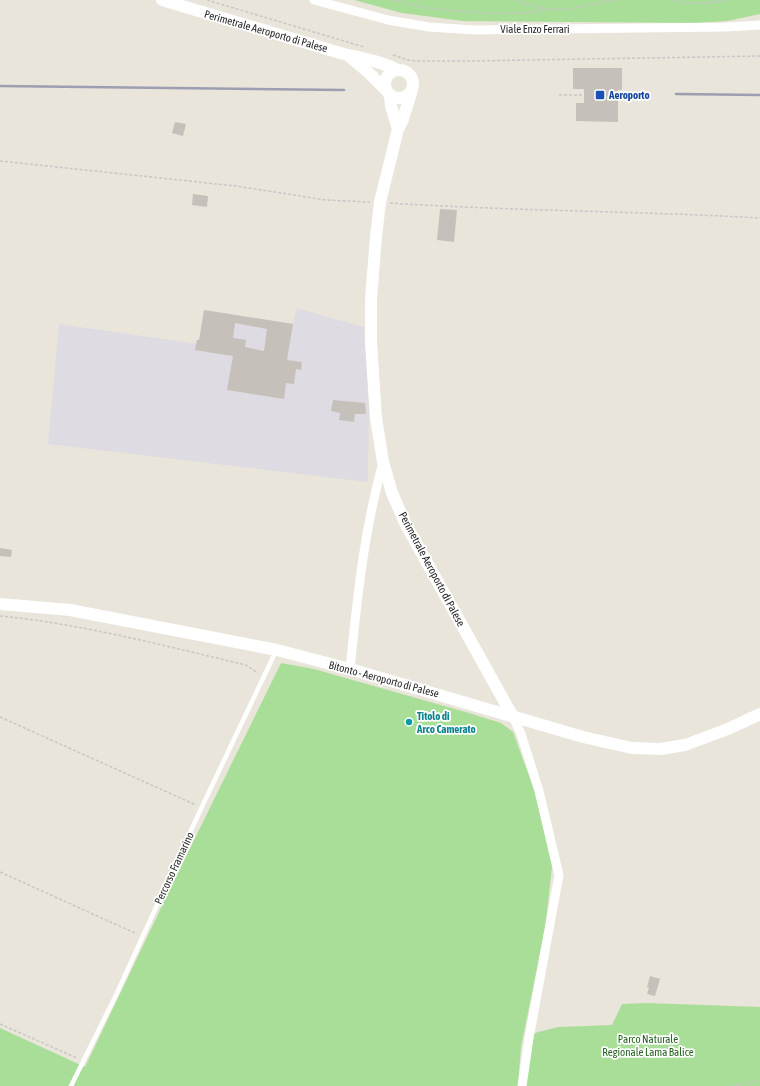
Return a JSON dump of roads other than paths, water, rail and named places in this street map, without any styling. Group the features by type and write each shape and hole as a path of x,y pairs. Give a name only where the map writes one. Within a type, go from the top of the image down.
{"street":[{"name":"Perimetrale Aeroporto di Palese","path":"162,0 390,66 398,70"},
{"name":"Viale Enzo Ferrari","path":"314,0 388,20 429,27 452,29 631,29 727,27 760,24"},
{"path":"322,0 332,5"},
{"name":"Perimetrale Aeroporto di Palese","path":"347,54 364,68 388,93"},
{"path":"388,93 399,99 404,98 411,93 414,85 412,78 406,72 398,70 393,71 386,77 385,81 391,106 398,129"},
{"name":"Perimetrale Aeroporto di Palese","path":"411,93 403,119 398,129 380,202 371,300 373,379 376,418 383,462 392,493 406,525 512,715"},
{"path":"350,669 356,606 371,513 383,462"},
{"name":"Bitonto - Aeroporto di Palese","path":"0,604 70,610 277,650 512,715 583,737 625,746 660,749 685,745 760,714"},
{"path":"512,715 521,734 539,791 559,875 529,1038 522,1086"}],"lane":[{"name":"Percorso Framarino","path":"71,1086 277,650"}],"railway":[{"path":"0,86 344,90"},
{"path":"676,94 760,95"}],"place":[{"name":"Aeroporto","path":"600,95"},
{"name":"Titolo di Arco Camerato","path":"409,722"}],"park label":[{"name":"Parco Naturale Regionale Lama Balice","path":"648,1045"}]}
